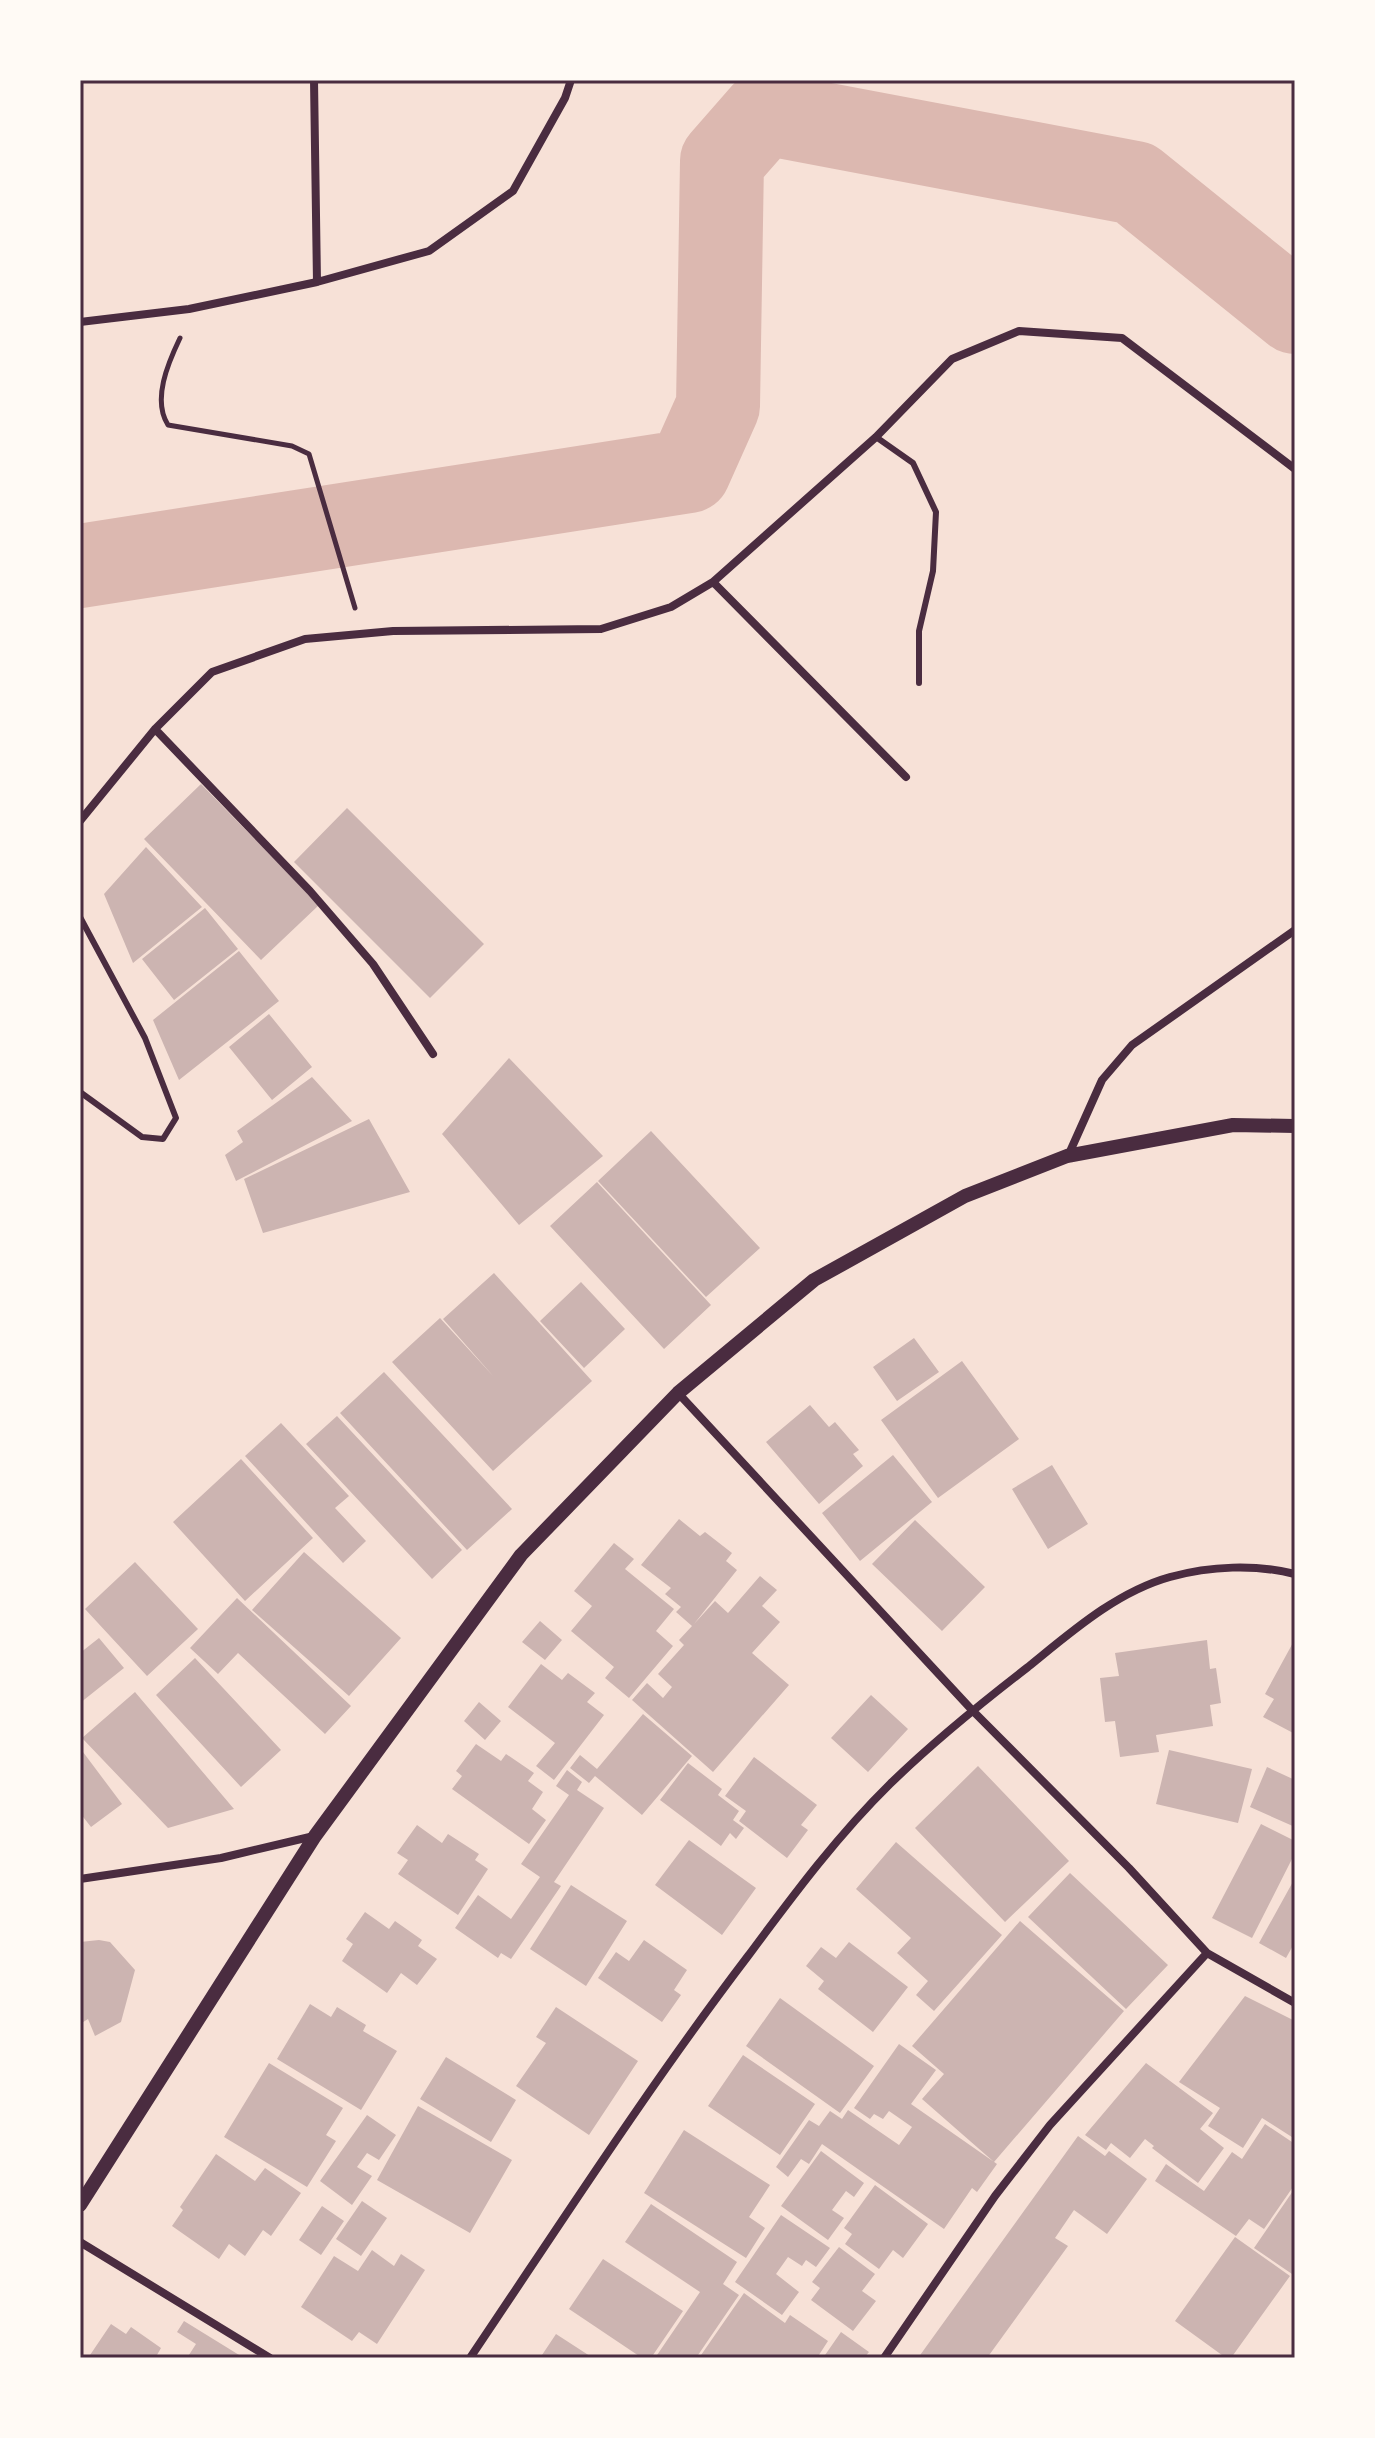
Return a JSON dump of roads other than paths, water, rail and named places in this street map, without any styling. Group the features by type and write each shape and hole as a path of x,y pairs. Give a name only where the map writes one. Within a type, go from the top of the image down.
{"street":[{"path":"314,80 317,282"},
{"path":"80,322 194,308 317,282 429,251 513,191 565,98 571,80"},
{"path":"80,821 155,729 212,672 305,639 364,633 601,629 671,607 713,582 876,437 952,359 1019,331 1122,338 1295,469"},
{"path":"713,582 906,777"},
{"path":"155,729 310,891 362,951 433,1054"},
{"path":"1067,1156 1102,1080 1132,1045 1295,930"},
{"path":"80,2205 315,1836 521,1555 678,1393 814,1280 965,1196 1067,1156 1233,1125 1295,1126"},
{"path":"678,1393 972,1710 1129,1868 1207,1953 1295,2003"},
{"path":"470,2358 702,2016 800,1886 889,1785 972,1710 1085,1622 1130,1594 1167,1577 1208,1568 1271,1568 1295,1574"},
{"path":"80,1879 221,1858 315,1836"},
{"path":"884,2358 995,2196 1050,2125 1207,1953"},
{"path":"80,2242 270,2358"}],"lane":[{"path":"876,437 913,463 936,512 933,571 919,631 919,683"},
{"path":"80,917 145,1038 176,1118 163,1139 142,1137 80,1092"}],"waterway":[{"path":"80,566 689,471 718,406 722,161 764,113 1135,183 1295,312"}]}
